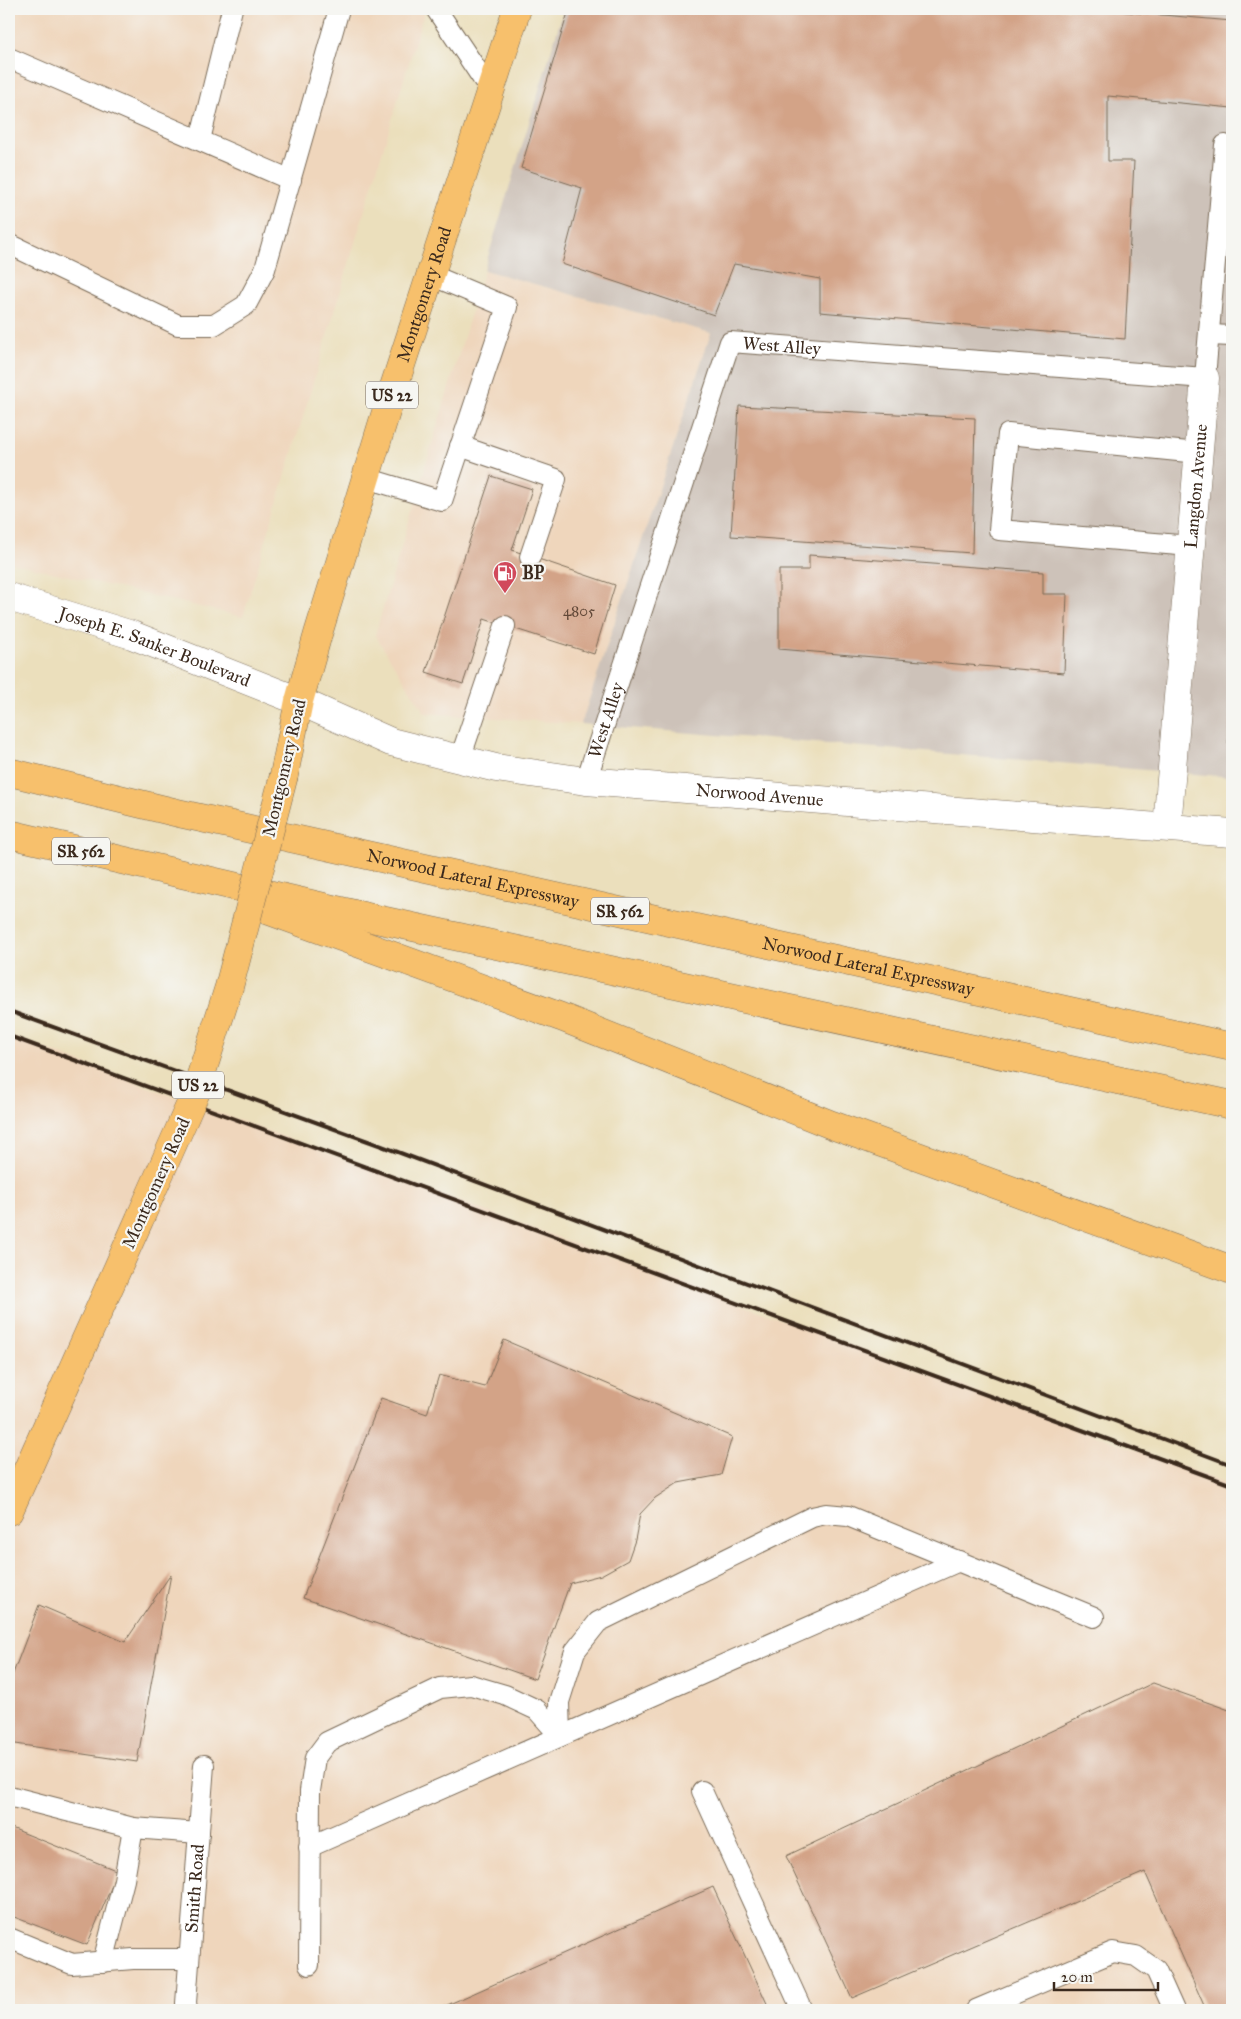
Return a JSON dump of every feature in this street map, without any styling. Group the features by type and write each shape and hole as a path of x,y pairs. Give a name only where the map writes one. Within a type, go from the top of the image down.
{"main road":[{"name":"Montgomery Road","path":"9,1511 195,1094 229,987 284,775 299,701 366,478 517,9"},
{"name":"Norwood Lateral Expressway","path":"9,772 178,813 1232,1047"},
{"name":"SR 562","path":"9,834 367,917 1232,1105"},
{"path":"154,868 561,1017 832,1125 1232,1270"}],"street":[{"name":"Langdon Avenue","path":"1167,827 1205,378"},
{"name":"Joseph E. Sanker Boulevard","path":"9,597 132,635 299,701"},
{"name":"Norwood Avenue","path":"299,701 391,742 496,768 586,781 1232,833"}],"lane":[{"path":"200,140 232,9"},
{"path":"9,244 178,324 214,324 246,305 265,269 339,9"},
{"path":"436,9 491,91"},
{"path":"9,58 291,180"},
{"name":"Langdon Avenue","path":"1205,378 1225,145"},
{"path":"366,478 442,501 507,307 431,275"},
{"path":"1210,335 1232,336"},
{"name":"West Alley","path":"586,781 730,342 1205,378"},
{"path":"1191,546 998,530 1008,434 1198,453"},
{"path":"460,446 556,479 530,557"},
{"path":"460,759 506,626"},
{"path":"560,1736 559,1702 575,1651 598,1622 812,1517 826,1514 848,1516 1094,1617"},
{"path":"309,1847 958,1561"},
{"path":"309,1965 310,1791 315,1758 327,1742 440,1688 471,1685 505,1695 536,1710 560,1736"},
{"name":"Smith Road","path":"187,2010 189,1959 204,1765"},
{"path":"702,1791 802,2010"},
{"path":"9,1796 133,1828 199,1833"},
{"path":"103,1962 124,1880 133,1828"},
{"path":"9,1938 72,1964 132,1959 189,1959"},
{"path":"976,2010 1113,1952 1136,1956 1156,1970 1174,2010"}],"shaded area":[{"path":"9,9 425,9 243,617 9,562"},
{"path":"564,9 1206,9 1228,11 1232,9 1232,777 581,724 711,333 484,270"},
{"path":"484,270 711,333 581,724 425,713 375,635"},
{"path":"9,1036 1232,1485 1232,2010 9,2010"}],"building":[{"path":"569,9 1093,9 1232,21 1232,108 1108,96 1108,161 1134,161 1125,339 820,312 820,279 734,264 714,315 562,264 582,188 521,168"},
{"path":"739,406 975,418 972,553 731,536"},
{"name":"BP","path":"491,476 532,489 512,550 615,585 594,654 484,619 463,684 426,672"},
{"path":"809,555 1043,572 1043,594 1067,594 1064,673 779,649 779,570 809,570"},
{"path":"1232,715 1232,744 1228,743"},
{"path":"504,1340 732,1437 721,1475 678,1483 655,1498 640,1514 635,1540 628,1560 601,1575 570,1583 535,1679 303,1598 381,1398 427,1414 439,1375 485,1387"},
{"path":"171,1574 137,1762 9,1743 9,1684 39,1605 125,1642"},
{"path":"1153,1683 1232,1711 1232,2010 1206,2010 1145,1872 852,1998 786,1856"},
{"path":"9,1827 118,1871 87,1945 9,1915"},
{"path":"713,1887 770,2010 436,2010"}],"railway":[{"path":"9,1011 379,1145 1232,1465"},
{"path":"9,1036 1232,1485"}],"place":[{"name":"BP","path":"505,594"}]}
